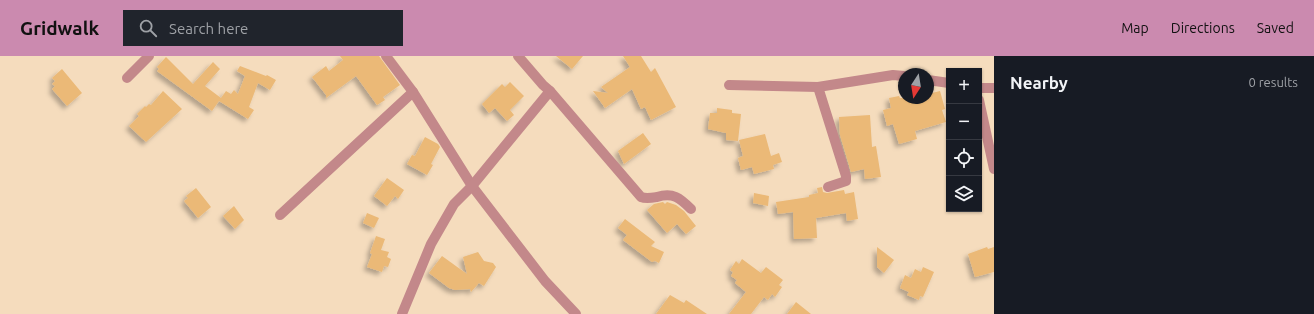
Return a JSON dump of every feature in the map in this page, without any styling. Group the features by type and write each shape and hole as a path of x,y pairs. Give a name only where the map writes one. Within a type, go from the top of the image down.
{"street":[{"path":"127,78 148,56"},
{"path":"386,56 413,92 472,186 545,281 576,314"},
{"path":"518,56 543,85 550,90 641,197 646,199 661,196 676,196 691,209"},
{"path":"729,85 818,87 893,74 898,75"},
{"path":"934,81 946,83"},
{"path":"818,87 846,176 846,181 828,187"},
{"path":"982,88 994,88"},
{"path":"402,314 431,244 454,204 472,186 550,90"},
{"path":"280,215 413,92"},
{"path":"980,104 994,169"}],"building":[{"path":"340,56 379,56 400,85 383,97 385,100 377,105 356,76 326,98 326,95 312,77 326,66 329,71 343,60"},
{"path":"556,56 583,56 572,69"},
{"path":"623,56 641,56 651,72 655,68 676,107 651,120 645,107 641,109 632,89 605,108 593,91 608,93 601,87 630,67"},
{"path":"166,57 193,84 213,62 220,69 205,86 221,98 226,91 231,94 234,90 238,94 245,76 237,71 240,66 266,76 267,75 276,80 270,90 258,83 249,107 254,110 248,119 219,101 212,111 157,71 159,69 157,67"},
{"path":"62,69 82,93 67,106 52,89 55,86 52,84 55,81 52,78"},
{"path":"510,82 524,96 510,110 514,115 507,121 495,108 489,113 482,104 502,84 505,87"},
{"path":"163,91 182,109 146,142 129,126 139,116 137,114 145,106 146,107 149,104 151,105"},
{"path":"940,91 945,109 942,110 946,122 915,131 917,139 899,144 893,124 887,126 883,110 891,108 889,98 898,96 898,104 934,104 934,92"},
{"path":"717,108 732,110 732,113 741,114 738,141 726,140 726,133 708,129 710,113 717,113"},
{"path":"870,115 872,147 876,146 881,177 865,179 864,169 851,172 840,135 839,117"},
{"path":"643,133 651,144 624,164 618,151"},
{"path":"765,134 771,156 779,153 782,162 773,165 774,169 754,174 752,167 741,170 738,158 743,156 739,140"},
{"path":"425,137 438,144 440,147 431,164 433,165 427,175 407,164 412,155 415,156"},
{"path":"387,178 404,190 398,199 395,196 387,206 374,196"},
{"path":"822,187 823,192 827,193 844,190 845,194 854,192 858,219 847,221 846,213 816,218 817,238 794,239 793,212 778,214 776,202 809,197 809,195 818,193 817,188"},
{"path":"196,188 211,207 198,218 184,201 188,198 186,196"},
{"path":"754,193 769,196 768,206 753,203"},
{"path":"663,202 665,204 667,202 676,205 684,211 696,226 686,234 677,224 667,233 647,210 654,204"},
{"path":"234,206 244,220 235,229 223,216"},
{"path":"367,213 379,218 374,228 363,223"},
{"path":"625,219 655,242 651,246 664,252 659,263 655,261 652,262 623,240 627,235 618,228"},
{"path":"376,236 385,239 381,250 389,252 387,257 391,259 388,267 384,266 382,272 367,267"},
{"path":"877,247 894,260 884,273 877,267"},
{"path":"987,247 988,249 994,247 994,272 975,277 968,254"},
{"path":"478,252 484,261 493,263 496,267 484,286 479,283 471,292 470,289 455,290 449,288 429,273 442,256 467,274 463,257"},
{"path":"742,259 761,273 766,267 783,280 779,285 782,287 775,297 772,294 768,300 764,297 751,314 729,314 746,292 735,283 737,280 731,276 733,272 730,270 736,261 739,264"},
{"path":"923,267 934,272 923,297 920,296 919,300 907,295 909,292 900,288 905,275 911,278 915,269 921,272"},
{"path":"670,295 684,303 686,300 707,314 656,314"},
{"path":"796,302 811,314 787,314"}]}
